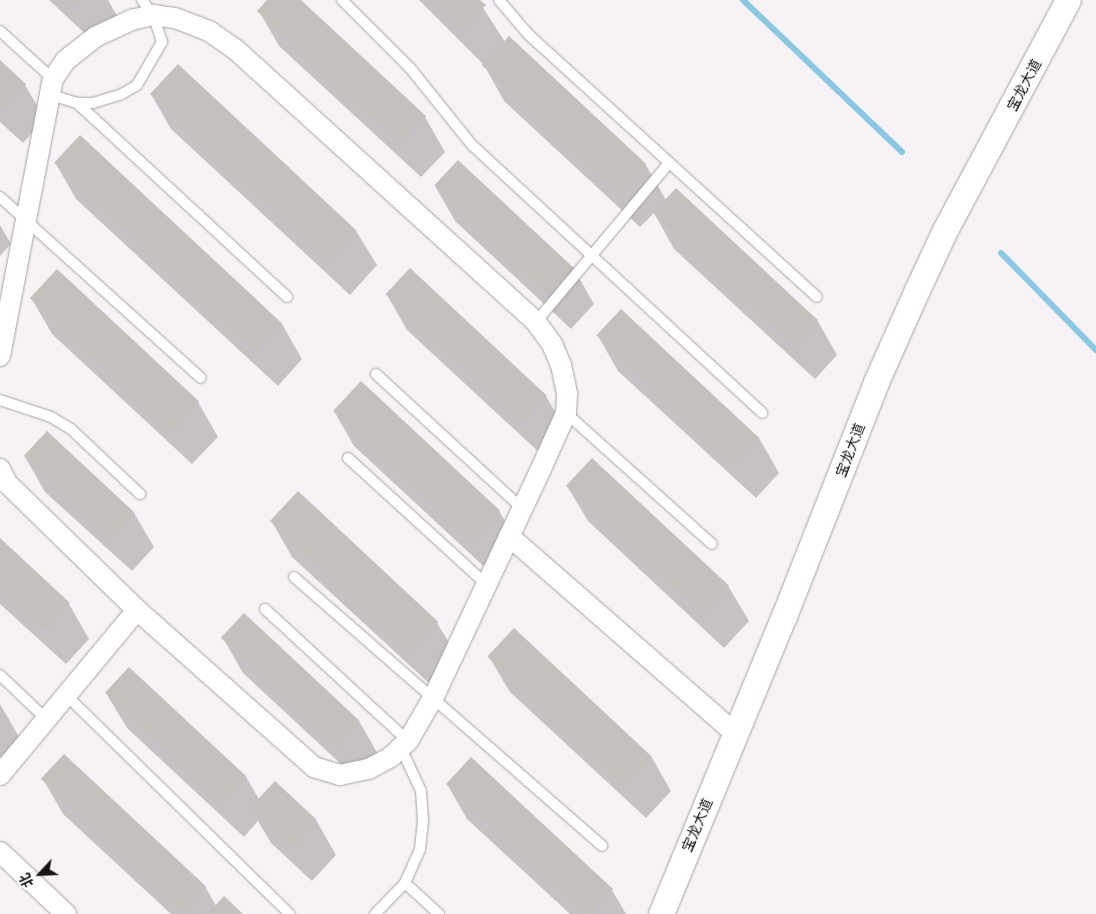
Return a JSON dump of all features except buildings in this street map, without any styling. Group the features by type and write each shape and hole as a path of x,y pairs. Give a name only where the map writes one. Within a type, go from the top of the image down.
{"street":[{"name":"宝龙大道","path":"661,914 876,382 945,230 1068,0"},
{"path":"0,353 52,87 66,60 95,37 131,20 148,7 209,31 235,49 536,322 552,344 561,365 567,394 566,413 433,698 404,744 368,769 340,776 314,767 137,610 7,483 0,469"},
{"path":"510,536 735,733"},
{"path":"0,775 137,610"},
{"path":"0,852 66,914"}],"lane":[{"path":"342,0 404,61 472,145 762,413"},
{"path":"499,0 529,35 817,297"},
{"path":"77,103 102,100 137,85 162,42 148,7"},
{"path":"0,31 52,87 77,103 287,297"},
{"path":"536,322 669,163"},
{"path":"0,197 201,378"},
{"path":"376,374 522,509"},
{"path":"0,400 51,417 71,429 140,494"},
{"path":"566,413 712,544"},
{"path":"348,458 487,584"},
{"path":"294,577 602,846"},
{"path":"265,609 404,744 421,791 423,820 420,849 405,883 375,914"},
{"path":"0,675 46,719"},
{"path":"66,695 290,914"},
{"path":"405,883 440,914"}],"waterway":[{"path":"743,0 902,152"},
{"path":"1001,253 1096,350"}]}
